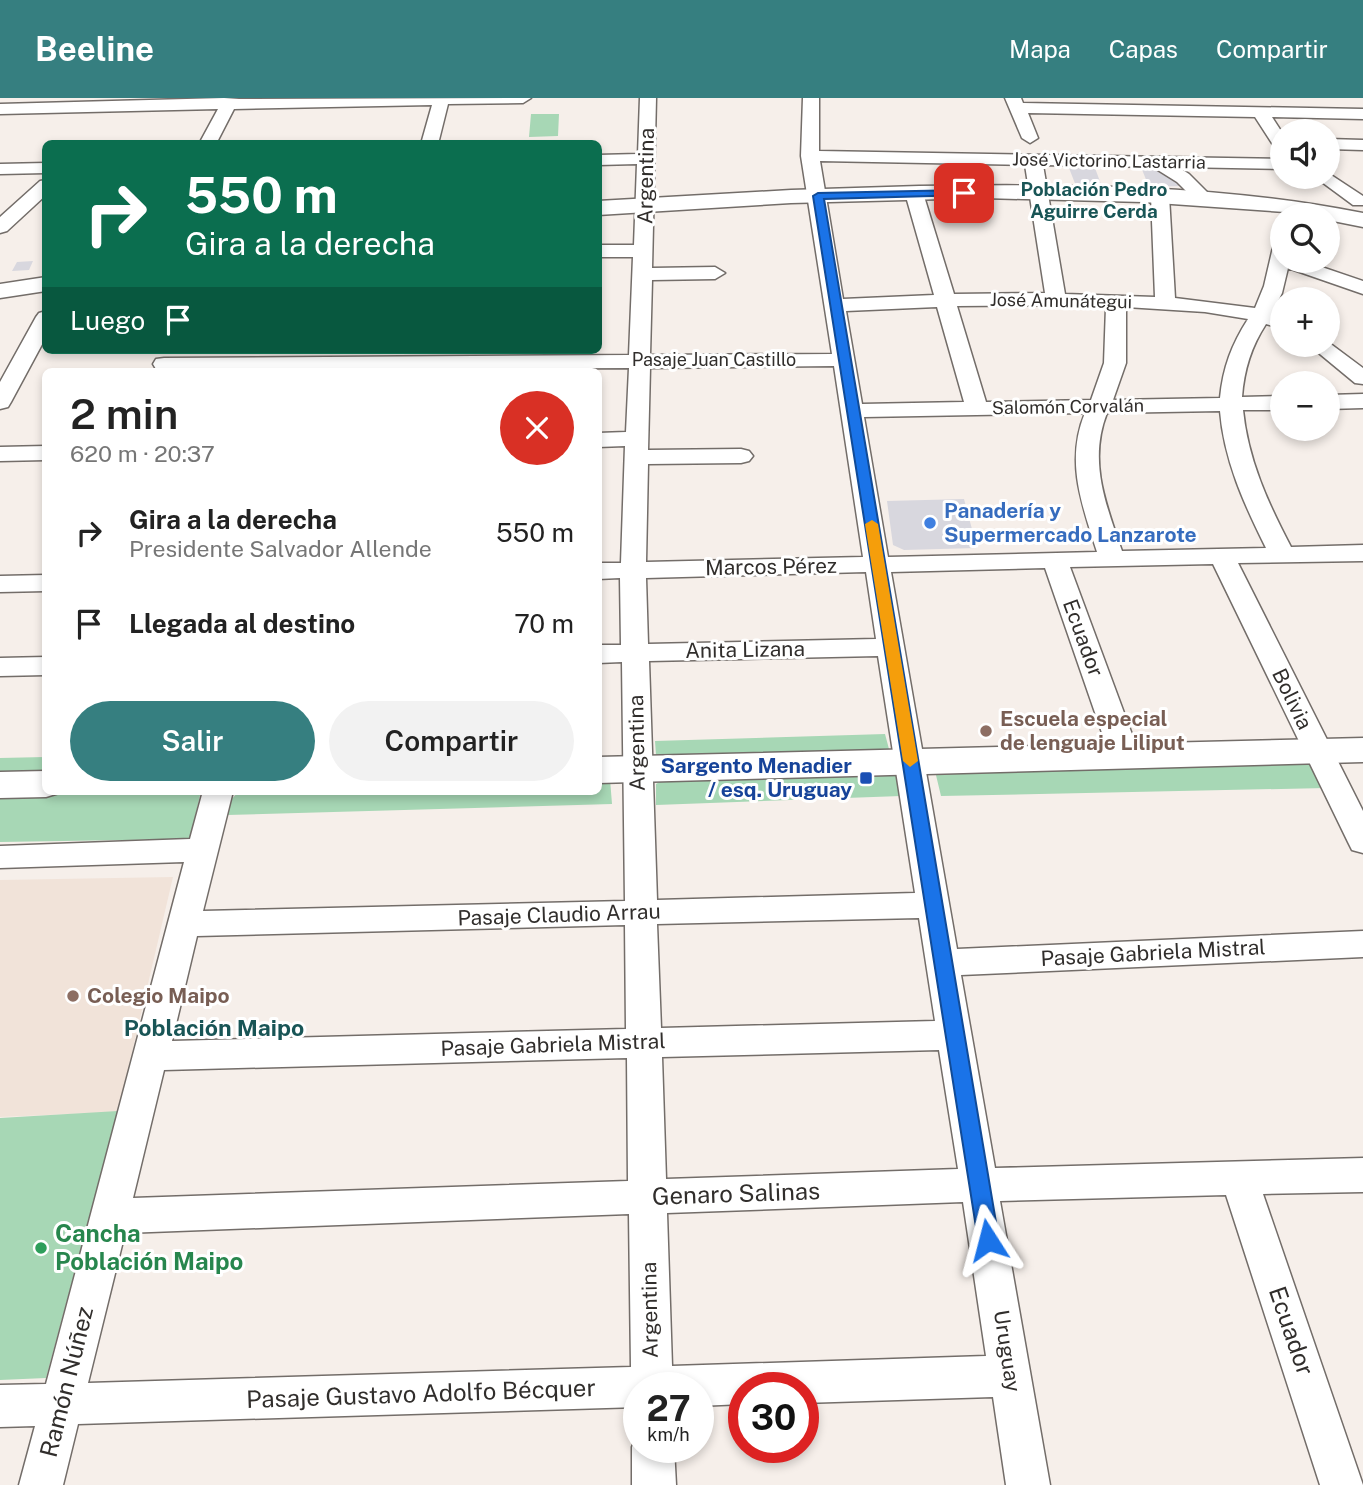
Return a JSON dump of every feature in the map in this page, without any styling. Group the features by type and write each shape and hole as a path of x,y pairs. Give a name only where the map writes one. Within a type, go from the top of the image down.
{"main road":[{"path":"602,208 818,196 1039,192 1205,199 1270,208"},
{"path":"1340,211 1362,207"},
{"path":"0,291 42,285"},
{"path":"602,770 1363,750"},
{"path":"0,785 42,784"}],"street":[{"path":"0,127 12,105 523,98"},
{"name":"Argentina","path":"648,98 633,570 652,1372"},
{"name":"Uruguay","path":"811,98 810,156 1028,1485"},
{"path":"430,140 442,99"},
{"path":"209,140 230,101"},
{"path":"1030,138 1015,103 1363,114"},
{"path":"1260,112 1270,128"},
{"path":"1114,144 1157,162 1182,178 1205,199"},
{"path":"1340,144 1363,145"},
{"name":"José Victorino Lastarria","path":"810,156 1270,164"},
{"path":"602,160 646,159"},
{"path":"1033,160 1056,300"},
{"path":"0,169 42,168"},
{"path":"0,226 42,189"},
{"path":"1339,189 1362,207"},
{"path":"914,193 977,408"},
{"path":"1160,196 1165,304"},
{"path":"602,251 644,251"},
{"path":"644,274 715,273"},
{"path":"1277,273 1274,286 1237,360 1233,404 1234,435 1244,475 1282,555"},
{"path":"1325,273 1363,288"},
{"name":"José Amunátegui","path":"836,306 946,301 1116,301 1165,304 1270,318"},
{"path":"1112,559 1091,495 1086,466 1087,440 1116,359 1116,301"},
{"path":"0,402 42,324"},
{"name":"Pasaje Juan Castillo","path":"165,362 314,356 334,366 485,355 845,360"},
{"path":"1336,357 1363,378"},
{"path":"1340,402 1363,401"},
{"name":"Salomón Corvalán","path":"853,411 1270,403"},
{"path":"602,441 637,448 741,456"},
{"path":"0,454 42,453"},
{"name":"Marcos Pérez","path":"602,571 1363,553"},
{"name":"Bolivia","path":"1222,556 1363,842"},
{"name":"Ecuador","path":"1055,560 1125,757"},
{"path":"0,584 42,583"},
{"name":"Anita Lizana","path":"602,654 892,647"},
{"path":"0,667 42,666"},
{"name":"Ramón Núñez","path":"41,1485 217,795"},
{"path":"0,857 203,850"},
{"name":"Pasaje Claudio Arrau","path":"184,924 934,905"},
{"name":"Pasaje Gabriela Mistral","path":"944,963 1363,944"},
{"name":"Pasaje Gabriela Mistral","path":"150,1056 955,1035"},
{"name":"Genaro Salinas","path":"110,1216 1363,1174"},
{"name":"Ecuador","path":"1239,1178 1342,1485"},
{"name":"Pasaje Gustavo Adolfo Bécquer","path":"714,1385 1011,1376"},
{"name":"Pasaje Gustavo Adolfo Bécquer","path":"0,1406 623,1388"},
{"path":"653,1463 654,1485"}],"shaded area":[{"name":"Colegio Maipo","path":"173,877 118,1112 0,1117 0,880"}],"green space":[{"path":"531,114 559,114 558,136 529,137"},
{"path":"885,734 889,749 876,754 662,760 656,755 655,741"},
{"path":"42,757 42,774 0,775 0,758"},
{"path":"1311,760 1326,788 941,796 935,771"},
{"path":"879,773 897,776 901,796 656,805 656,784 667,778"},
{"path":"610,779 612,804 227,815 231,800 235,795 602,795 602,780"},
{"path":"0,792 42,792 42,795 200,795 190,839 0,842"},
{"name":"Cancha Población Maipo","path":"118,1111 46,1378 0,1380 0,1118"}],"building":[{"path":"1141,167 1156,168 1182,186 1149,187"},
{"path":"1069,168 1095,168 1102,187 1076,186"},
{"path":"33,261 29,270 12,271 17,262"},
{"name":"Panadería y Supermercado Lanzarote","path":"964,499 977,548 904,550 893,545 887,501"}],"slow traffic":[{"path":"872,524 910,761"}],"place":[{"name":"Panadería y Supermercado Lanzarote","path":"930,523"},
{"name":"Escuela especial de lenguaje Liliput","path":"986,731"},
{"name":"Sargento Menadier / esq. Uruguay","path":"866,778"},
{"name":"Colegio Maipo","path":"73,996"},
{"name":"Cancha Población Maipo","path":"41,1248"}],"district":[{"name":"Población Pedro Aguirre Cerda","path":"1094,200"},
{"name":"Población Maipo","path":"214,1028"}],"route":[{"path":"964,193 818,196 988,1240"}]}
